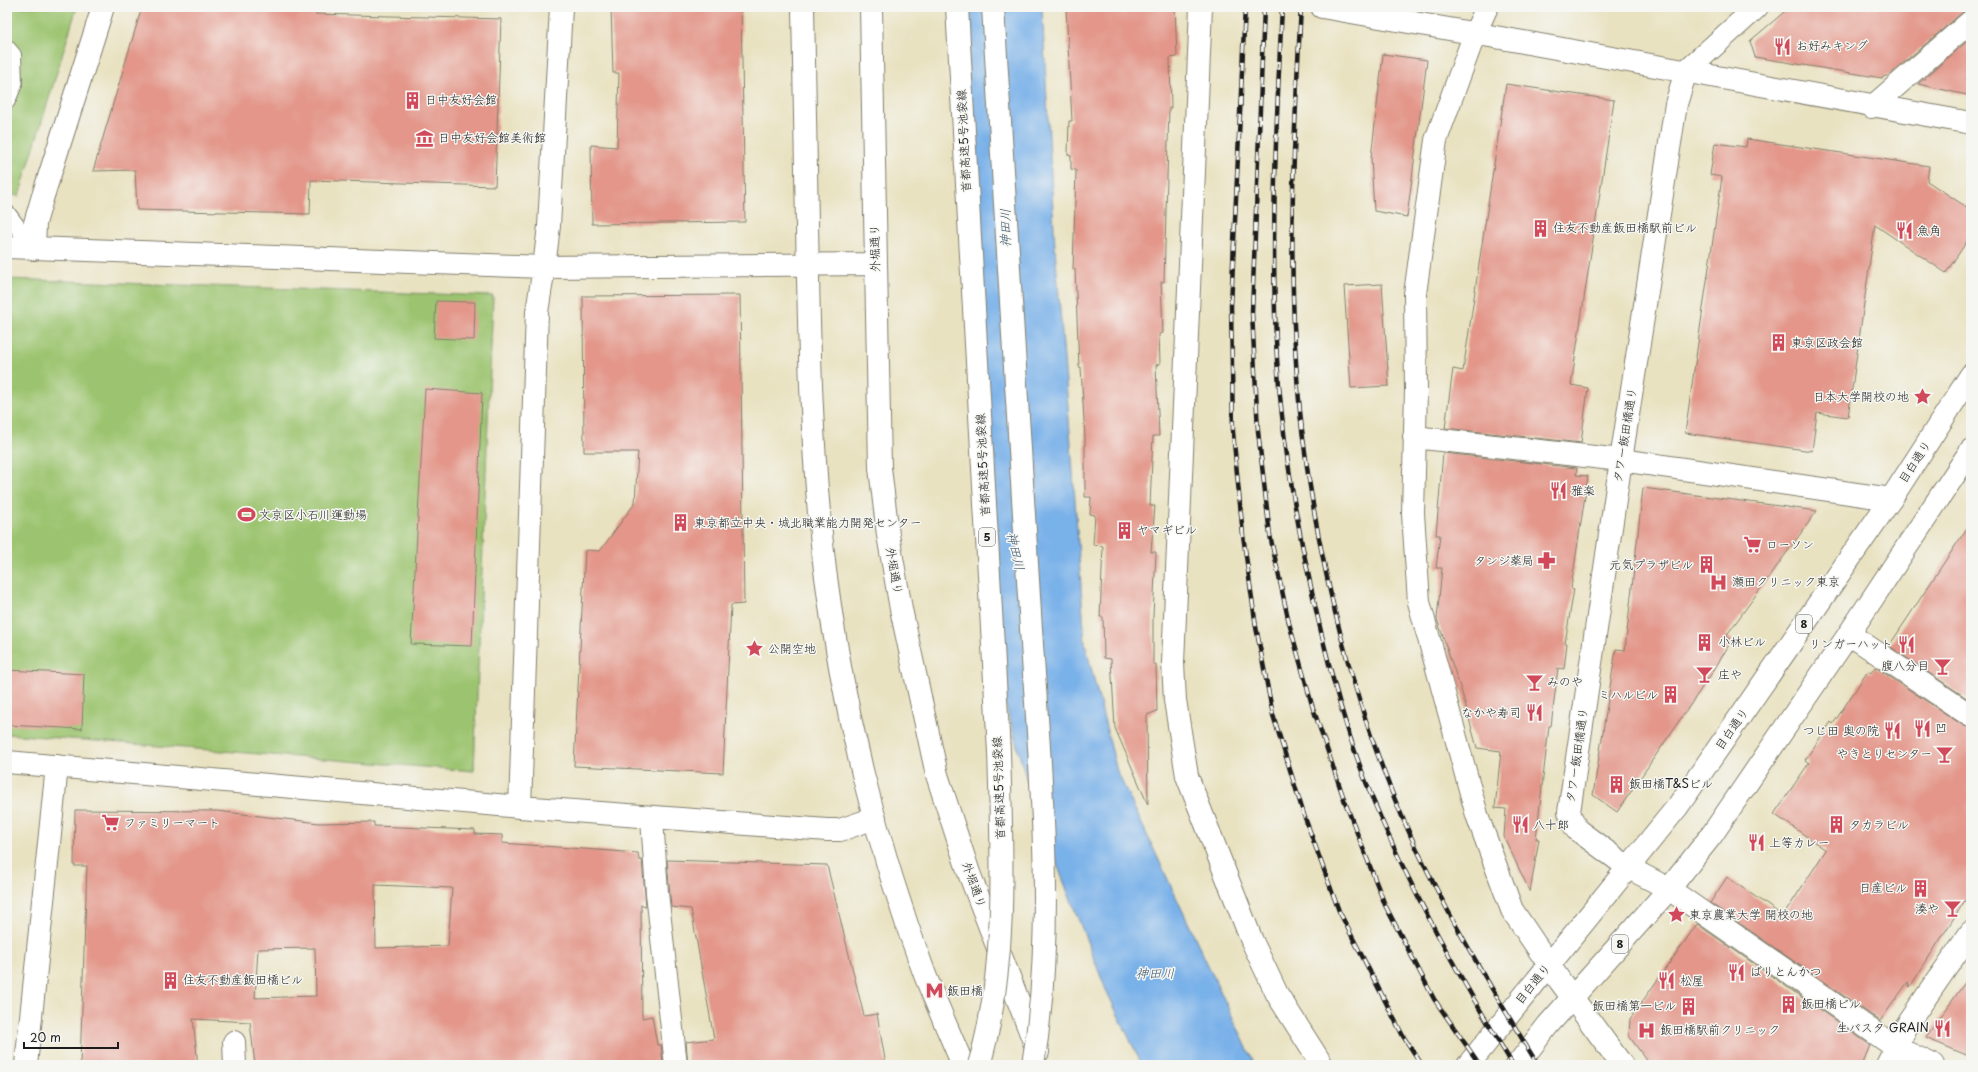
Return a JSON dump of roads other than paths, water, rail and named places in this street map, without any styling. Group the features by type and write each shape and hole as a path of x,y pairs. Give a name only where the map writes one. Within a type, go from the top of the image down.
{"main road":[{"path":"34,249 35,223 102,7"},
{"path":"520,807 537,312 549,226 561,7"},
{"path":"803,7 810,371 816,481 826,573 841,667 875,818 902,909 925,974 962,1065"},
{"name":"外堀通り","path":"871,7 880,468 889,543 916,681 937,775 969,873 1008,979 1044,1065"},
{"name":"首都高速5号池袋線","path":"957,7 999,752 1001,827 1000,933 989,1017 979,1065"},
{"path":"993,7 1042,794 1044,946 1042,993 1033,1065"},
{"path":"1201,7 1173,663 1175,700 1187,776 1252,941 1277,994 1322,1065"},
{"path":"1322,7 1971,123"},
{"path":"1487,7 1474,33 1436,140 1416,294 1416,390 1413,514 1419,602 1477,815 1512,910 1572,998 1622,1065"},
{"path":"1686,71 1757,7"},
{"path":"1872,106 1971,21"},
{"name":"タワー飯田橋通り","path":"1686,71 1676,104 1569,812 1576,829 1629,868 1669,889 1891,1056 1934,1065"},
{"path":"7,247 544,267 875,264"},
{"name":"目白通り","path":"1468,1065 1678,806 1890,499 1971,375"},
{"path":"1414,437 1621,460 1890,499"},
{"name":"8","path":"1517,1065 1548,1025 1669,889 1711,836 1849,634 1971,450"},
{"path":"1849,634 1971,716"},
{"path":"7,762 652,818 840,830 875,818"},
{"path":"26,1065 57,766"},
{"path":"652,818 657,893 676,1065"},
{"path":"1891,1056 1910,1020 1971,932"},
{"path":"234,1042 235,1065"}],"lane":[{"path":"7,48 13,55 14,84 7,101"},
{"path":"7,213 34,249"}],"water":[{"name":"神田川","path":"958,7 1042,7 1055,248 1085,643 1117,771 1255,1065 1142,1065 1106,990 1033,803 991,653"}],"railway":[{"path":"1245,7 1231,306 1233,432 1243,535 1256,627 1273,715 1304,815 1339,911 1403,1036 1422,1065"},
{"path":"1264,7 1252,312 1258,431 1270,535 1289,623 1312,705 1345,802 1385,905 1434,999 1480,1065"},
{"path":"1282,7 1275,198 1274,274 1276,347 1282,416 1291,485 1317,614 1329,666 1352,744 1386,830 1437,933 1513,1065"},
{"path":"1301,7 1292,218 1294,325 1302,430 1308,475 1325,566 1346,655 1359,699 1373,742 1404,822 1439,893 1477,963 1538,1065"}],"place":[{"name":"お好みキング","path":"1783,46"},
{"name":"日中友好会館","path":"412,100"},
{"name":"日中友好会館美術館","path":"425,138"},
{"name":"住友不動産飯田橋駅前ビル","path":"1540,228"},
{"name":"魚角","path":"1904,231"},
{"name":"東京区政会館","path":"1778,343"},
{"name":"日本大学開校の地","path":"1922,397"},
{"name":"雅楽","path":"1558,491"},
{"name":"文京区小石川運動場","path":"246,515"},
{"name":"東京都立中央・城北職業能力開発センター","path":"681,523"},
{"name":"ヤマギビル","path":"1124,530"},
{"name":"ローソン","path":"1753,545"},
{"name":"タンジ薬局","path":"1547,561"},
{"name":"元気プラザビル","path":"1706,565"},
{"name":"瀬田クリニック東京","path":"1719,582"},
{"name":"小林ビル","path":"1705,642"},
{"name":"リンガーハット","path":"1906,644"},
{"name":"公開空地","path":"755,649"},
{"name":"腹八分目","path":"1942,666"},
{"name":"庄や","path":"1705,675"},
{"name":"みのや","path":"1534,682"},
{"name":"ミハルビル","path":"1671,695"},
{"name":"なかや寿司","path":"1534,713"},
{"name":"凹","path":"1922,728"},
{"name":"つじ田 奥の院","path":"1892,731"},
{"name":"やきとりセンター","path":"1945,754"},
{"name":"飯田橋T&Sビル","path":"1616,784"},
{"name":"ファミリーマート","path":"111,823"},
{"name":"八十郎","path":"1520,825"},
{"name":"タカラビル","path":"1836,825"},
{"name":"上等カレー","path":"1756,843"},
{"name":"日産ビル","path":"1920,888"},
{"name":"湊や","path":"1952,909"},
{"name":"東京農業大学 開校の地","path":"1676,915"},
{"name":"ばりとんかつ","path":"1737,972"},
{"name":"住友不動産飯田橋ビル","path":"170,980"},
{"name":"松屋","path":"1667,981"},
{"name":"飯田橋","path":"934,991"},
{"name":"飯田橋ビル","path":"1788,1004"},
{"name":"飯田橋第一ビル","path":"1689,1006"},
{"name":"生パスタ GRAIN","path":"1942,1028"},
{"name":"飯田橋駅前クリニック","path":"1647,1030"}]}
